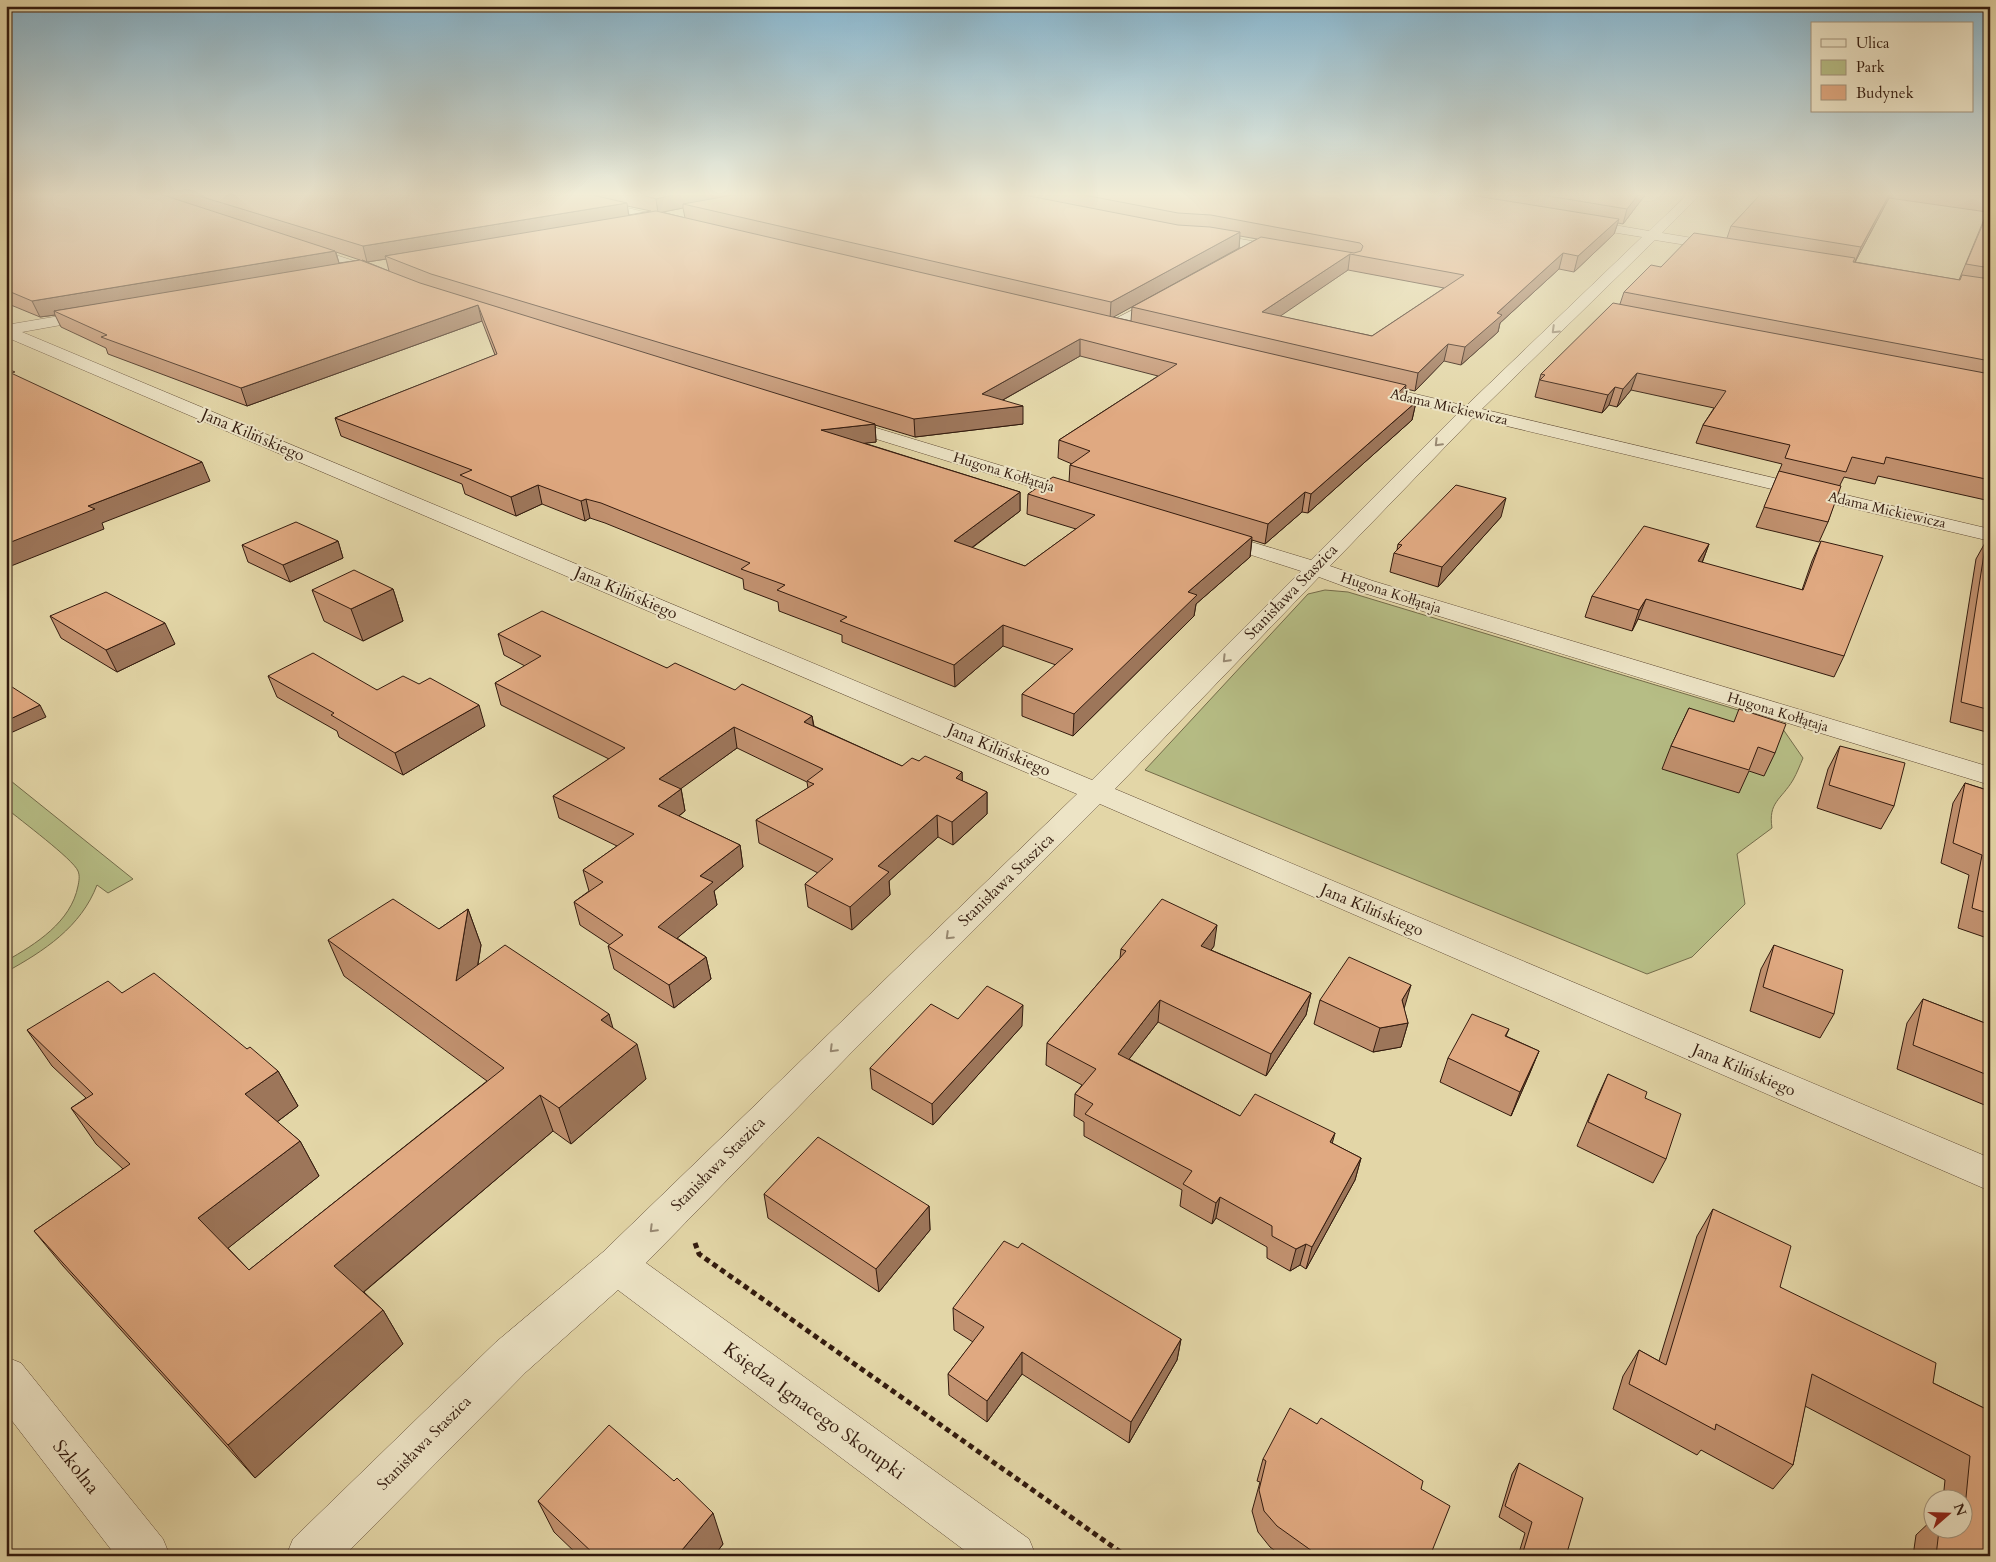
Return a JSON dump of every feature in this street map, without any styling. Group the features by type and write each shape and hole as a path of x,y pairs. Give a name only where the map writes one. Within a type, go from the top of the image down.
{"street":[{"path":"338,274 383,271 372,268"},
{"name":"Stanisława Staszica","path":"310,1556 510,1357 617,1265 838,1044 1096,792 1469,412 1589,309 1624,268"},
{"path":"1113,326 1180,288"},
{"path":"6,330 114,312"},
{"path":"1094,322 1132,331"},
{"name":"Jana Kilińskiego","path":"6,330 1096,792 1990,1175"},
{"name":"Adama Mickiewicza","path":"1353,384 1990,535"},
{"name":"Hugona Kołłątaja","path":"825,418 1100,502"},
{"name":"Hugona Kołłątaja","path":"1193,530 1315,568 1365,586 1990,776"},
{"name":"Księdza Ignacego Skorupki","path":"617,1265 1012,1556"},
{"name":"Szkolna","path":"6,1378 146,1556"}],"path":[{"path":"696,1232 694,1241 699,1254 1126,1556"}],"green space":[{"path":"1325,590 1348,592 1778,722 1803,758 1793,780 1776,802 1772,812 1772,828 1737,854 1745,904 1692,957 1647,974 1145,770 1308,594"},
{"path":"6,777 133,879 108,893 97,885 81,913 60,936 6,972 6,961 51,931 68,911 74,899 79,877 78,871 67,858 6,808"}],"building":[{"path":"6,268 233,268 32,301 6,290"},
{"path":"313,268 381,268 420,283 875,424 821,430 1020,492 954,541 1025,566 1095,515 1028,494 1053,477 1252,537 1188,592 1197,595 1074,714 1022,694 1073,649 1003,625 954,665 840,621 847,617 777,590 785,585 741,569 750,563 601,503 586,499 581,501 538,485 511,497 460,475 472,470 335,418 497,354 478,305 241,388 101,337 107,335 54,311"},
{"path":"415,268 901,268 1406,385 1394,397 1416,402 1311,494 1305,492 1268,524 1070,465 1090,451 1059,440 1177,364 1080,339 982,394 1023,406 914,419"},
{"path":"962,268 1174,268 1111,302"},
{"path":"1204,268 1329,268 1262,312 1372,336 1464,275 1425,268 1547,268 1497,313 1502,315 1465,347 1448,344 1418,373 1132,307"},
{"path":"1648,268 1888,268 1960,280 1962,275 1990,279 1990,361 1624,292"},
{"path":"1613,303 1990,374 1990,480 1886,457 1884,464 1852,457 1846,472 1785,458 1790,445 1703,425 1726,391 1637,373 1623,389 1615,387 1608,395 1540,380 1545,375 1541,374"},
{"path":"6,368 15,372 11,373 202,462 88,506 95,509 6,544"},
{"path":"1779,471 1841,486 1828,522 1764,507"},
{"path":"1456,485 1506,498 1442,567 1394,553 1402,545 1398,544"},
{"path":"296,522 338,541 283,565 242,545"},
{"path":"1644,526 1709,544 1698,561 1803,590 1821,541 1883,556 1844,656 1646,599 1639,610 1592,596"},
{"path":"1986,541 1990,542 1990,710 1961,702"},
{"path":"354,570 393,589 351,609 312,590"},
{"path":"106,592 165,623 106,650 50,616"},
{"path":"542,611 667,668 675,663 735,690 742,684 812,716 804,722 902,766 912,758 919,761 925,756 962,772 956,778 987,792 952,822 937,815 878,866 889,872 850,907 805,884 833,859 756,820 814,784 807,781 823,769 734,727 659,779 681,789 658,806 740,845 700,876 713,882 658,927 706,957 669,985 608,946 623,935 574,902 603,882 583,870 634,834 553,796 625,748 495,683 541,656 498,634"},
{"path":"313,653 377,690 403,676 419,684 430,678 479,705 395,753 331,715 334,713 268,676"},
{"path":"9,685 40,705 6,721 6,686"},
{"path":"1689,708 1734,722 1739,709 1786,724 1775,753 1758,747 1749,770 1671,746"},
{"path":"1840,746 1905,763 1894,806 1829,785"},
{"path":"1965,783 1990,791 1990,914 1972,908 1982,855 1953,843"},
{"path":"393,899 439,929 468,909 456,981 505,945 609,1014 601,1020 637,1044 559,1108 540,1095 334,1266 383,1310 228,1445 34,1231 130,1164 71,1108 93,1094 27,1030 108,981 122,993 154,973 247,1049 250,1047 278,1071 245,1094 300,1141 198,1218 249,1270 504,1068 328,940"},
{"path":"1162,899 1217,925 1201,946 1311,993 1271,1054 1160,1000 1118,1054 1240,1116 1255,1094 1335,1133 1330,1142 1361,1158 1312,1247 1306,1244 1296,1249 1272,1236 1272,1226 1220,1197 1216,1203 1183,1184 1192,1171 1085,1114 1093,1104 1075,1094 1096,1069 1047,1043 1126,951 1121,949"},
{"path":"1774,945 1843,970 1834,1014 1763,987"},
{"path":"1349,957 1411,985 1402,1000 1408,1023 1380,1028 1320,1000"},
{"path":"987,986 1023,1005 932,1104 870,1068 931,1004 958,1019"},
{"path":"1923,999 1990,1025 1990,1076 1913,1045"},
{"path":"1472,1014 1509,1029 1505,1036 1539,1051 1520,1092 1448,1058"},
{"path":"1608,1074 1647,1092 1645,1098 1681,1114 1666,1159 1588,1122"},
{"path":"818,1137 929,1206 876,1269 764,1194"},
{"path":"1713,1209 1791,1246 1780,1287 1936,1363 1933,1383 1990,1411 1990,1556 1936,1556 1938,1540 1974,1540 1974,1490 1967,1490 1970,1456 1812,1374 1793,1465 1716,1424 1715,1430 1629,1384 1639,1350 1666,1365"},
{"path":"1004,1241 1018,1248 1022,1243 1181,1339 1131,1422 1022,1352 987,1401 948,1374 984,1327 953,1308"},
{"path":"1290,1408 1317,1424 1321,1418 1423,1481 1421,1489 1450,1506 1430,1556 1319,1556 1277,1526 1264,1511 1259,1490 1266,1461 1263,1459"},
{"path":"609,1425 674,1481 677,1478 713,1513 677,1556 596,1556 538,1501"},
{"path":"1519,1463 1583,1498 1566,1556 1530,1556 1523,1552 1532,1522 1505,1506"}]}
